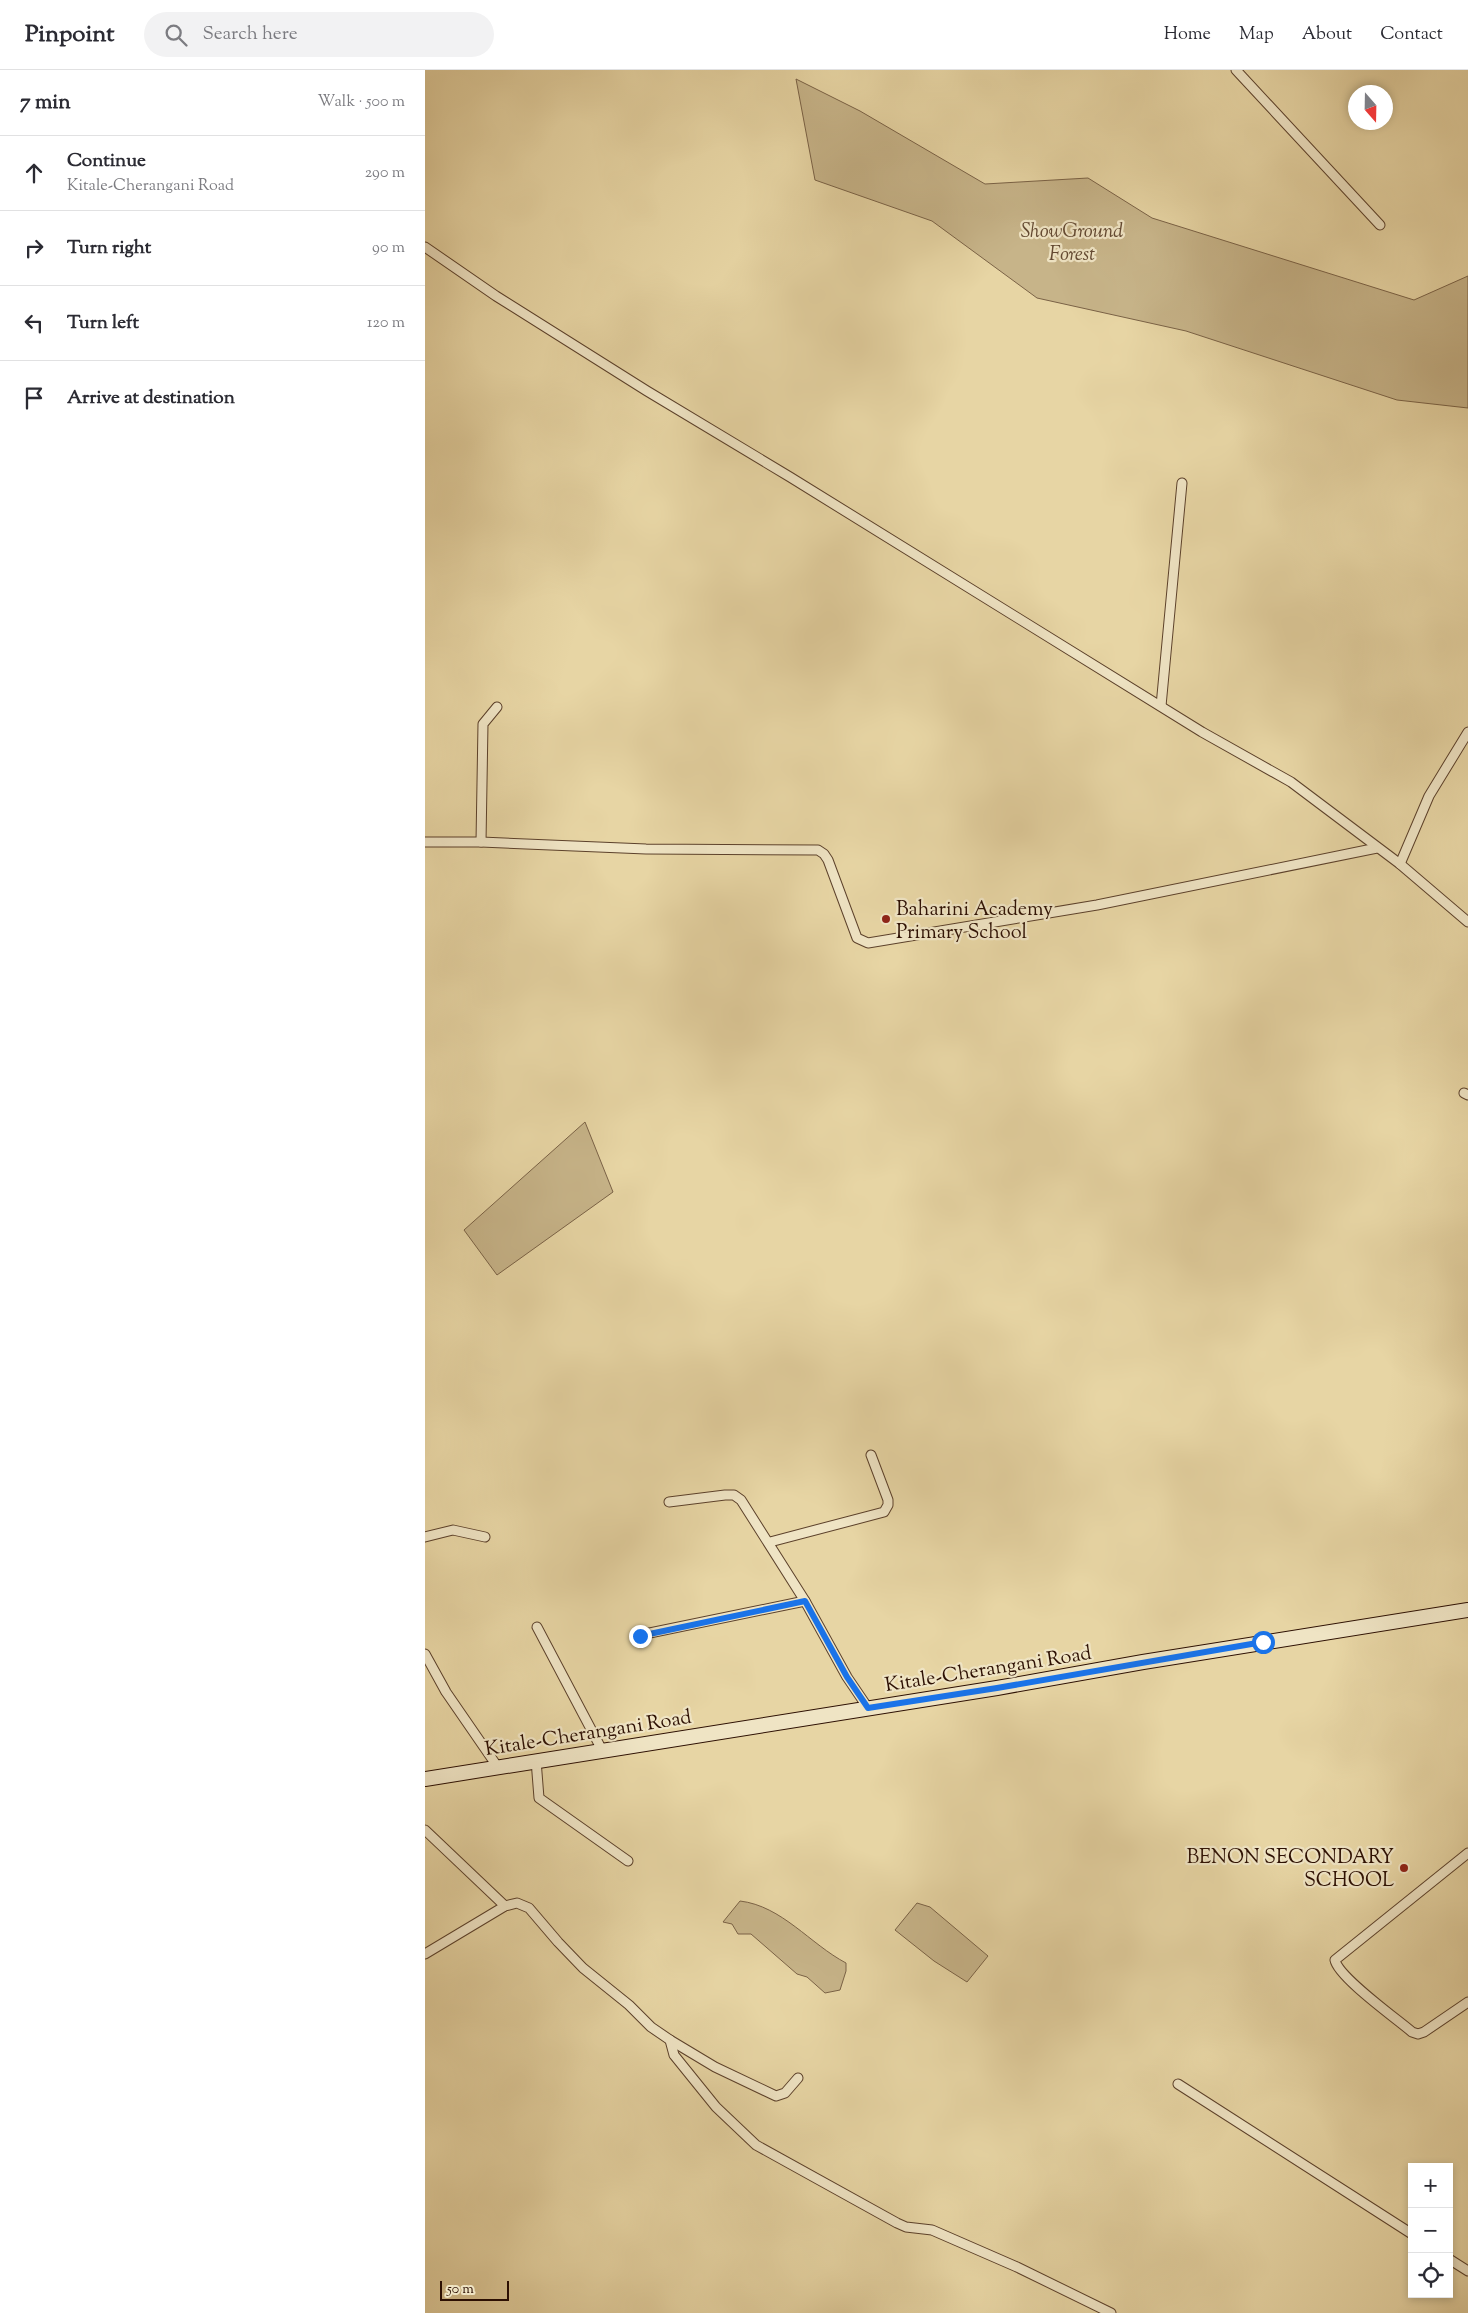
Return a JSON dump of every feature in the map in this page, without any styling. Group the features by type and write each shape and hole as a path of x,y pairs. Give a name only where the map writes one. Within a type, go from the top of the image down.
{"main road":[{"name":"Kitale-Cherangani Road","path":"425,1779 1468,1610"}],"street":[{"path":"1237,70 1380,225"},
{"path":"425,247 496,296 647,391 1161,706 1291,782 1400,864 1468,922"},
{"path":"1161,706 1182,483"},
{"path":"481,842 483,724 497,707"},
{"path":"1400,864 1429,796 1468,732"},
{"path":"425,842 481,842 647,849 818,850 828,860 857,938 869,943 1097,905 1377,848"},
{"path":"770,1542 884,1512 888,1505 888,1500 871,1455"},
{"path":"669,1502 725,1495 738,1497 770,1542 847,1677 868,1708"},
{"path":"425,1536 453,1530 485,1536"},
{"path":"640,1636 805,1601"},
{"path":"537,1627 602,1750"},
{"path":"425,1654 446,1692 497,1766"},
{"path":"536,1760 539,1798 628,1861"},
{"path":"425,1830 505,1906"},
{"path":"1468,1853 1335,1960 1336,1966 1355,1985 1412,2032 1418,2034 1424,2032 1468,2002"},
{"path":"425,1954 505,1906 517,1904 529,1908 583,1968 629,2005 651,2027 669,2040 715,2066 776,2096 785,2093 798,2078"},
{"path":"669,2040 674,2055 716,2107 756,2145 906,2228 933,2230 1017,2267 1111,2313"},
{"path":"1179,2084 1408,2231"},
{"path":"1453,2262 1468,2271"}],"green space":[{"name":"ShowGround Forest","path":"796,79 860,111 985,184 1088,178 1152,218 1414,300 1468,276 1468,408 1397,400 1186,331 1037,298 932,221 815,180"},
{"path":"585,1122 613,1192 497,1275 464,1230"},
{"path":"740,1901 755,1904 783,1918 846,1963 846,1971 840,1990 825,1993 807,1977 797,1974 751,1934 738,1934 732,1924 723,1922"},
{"path":"917,1903 930,1907 988,1956 967,1982 934,1961 895,1930"}],"place":[{"name":"Baharini Academy Primary School","path":"886,919"},
{"name":"BENON SECONDARY SCHOOL","path":"1404,1868"}],"route":[{"path":"640,1636 805,1601 847,1677 868,1708 997,1688 1263,1642"}]}
